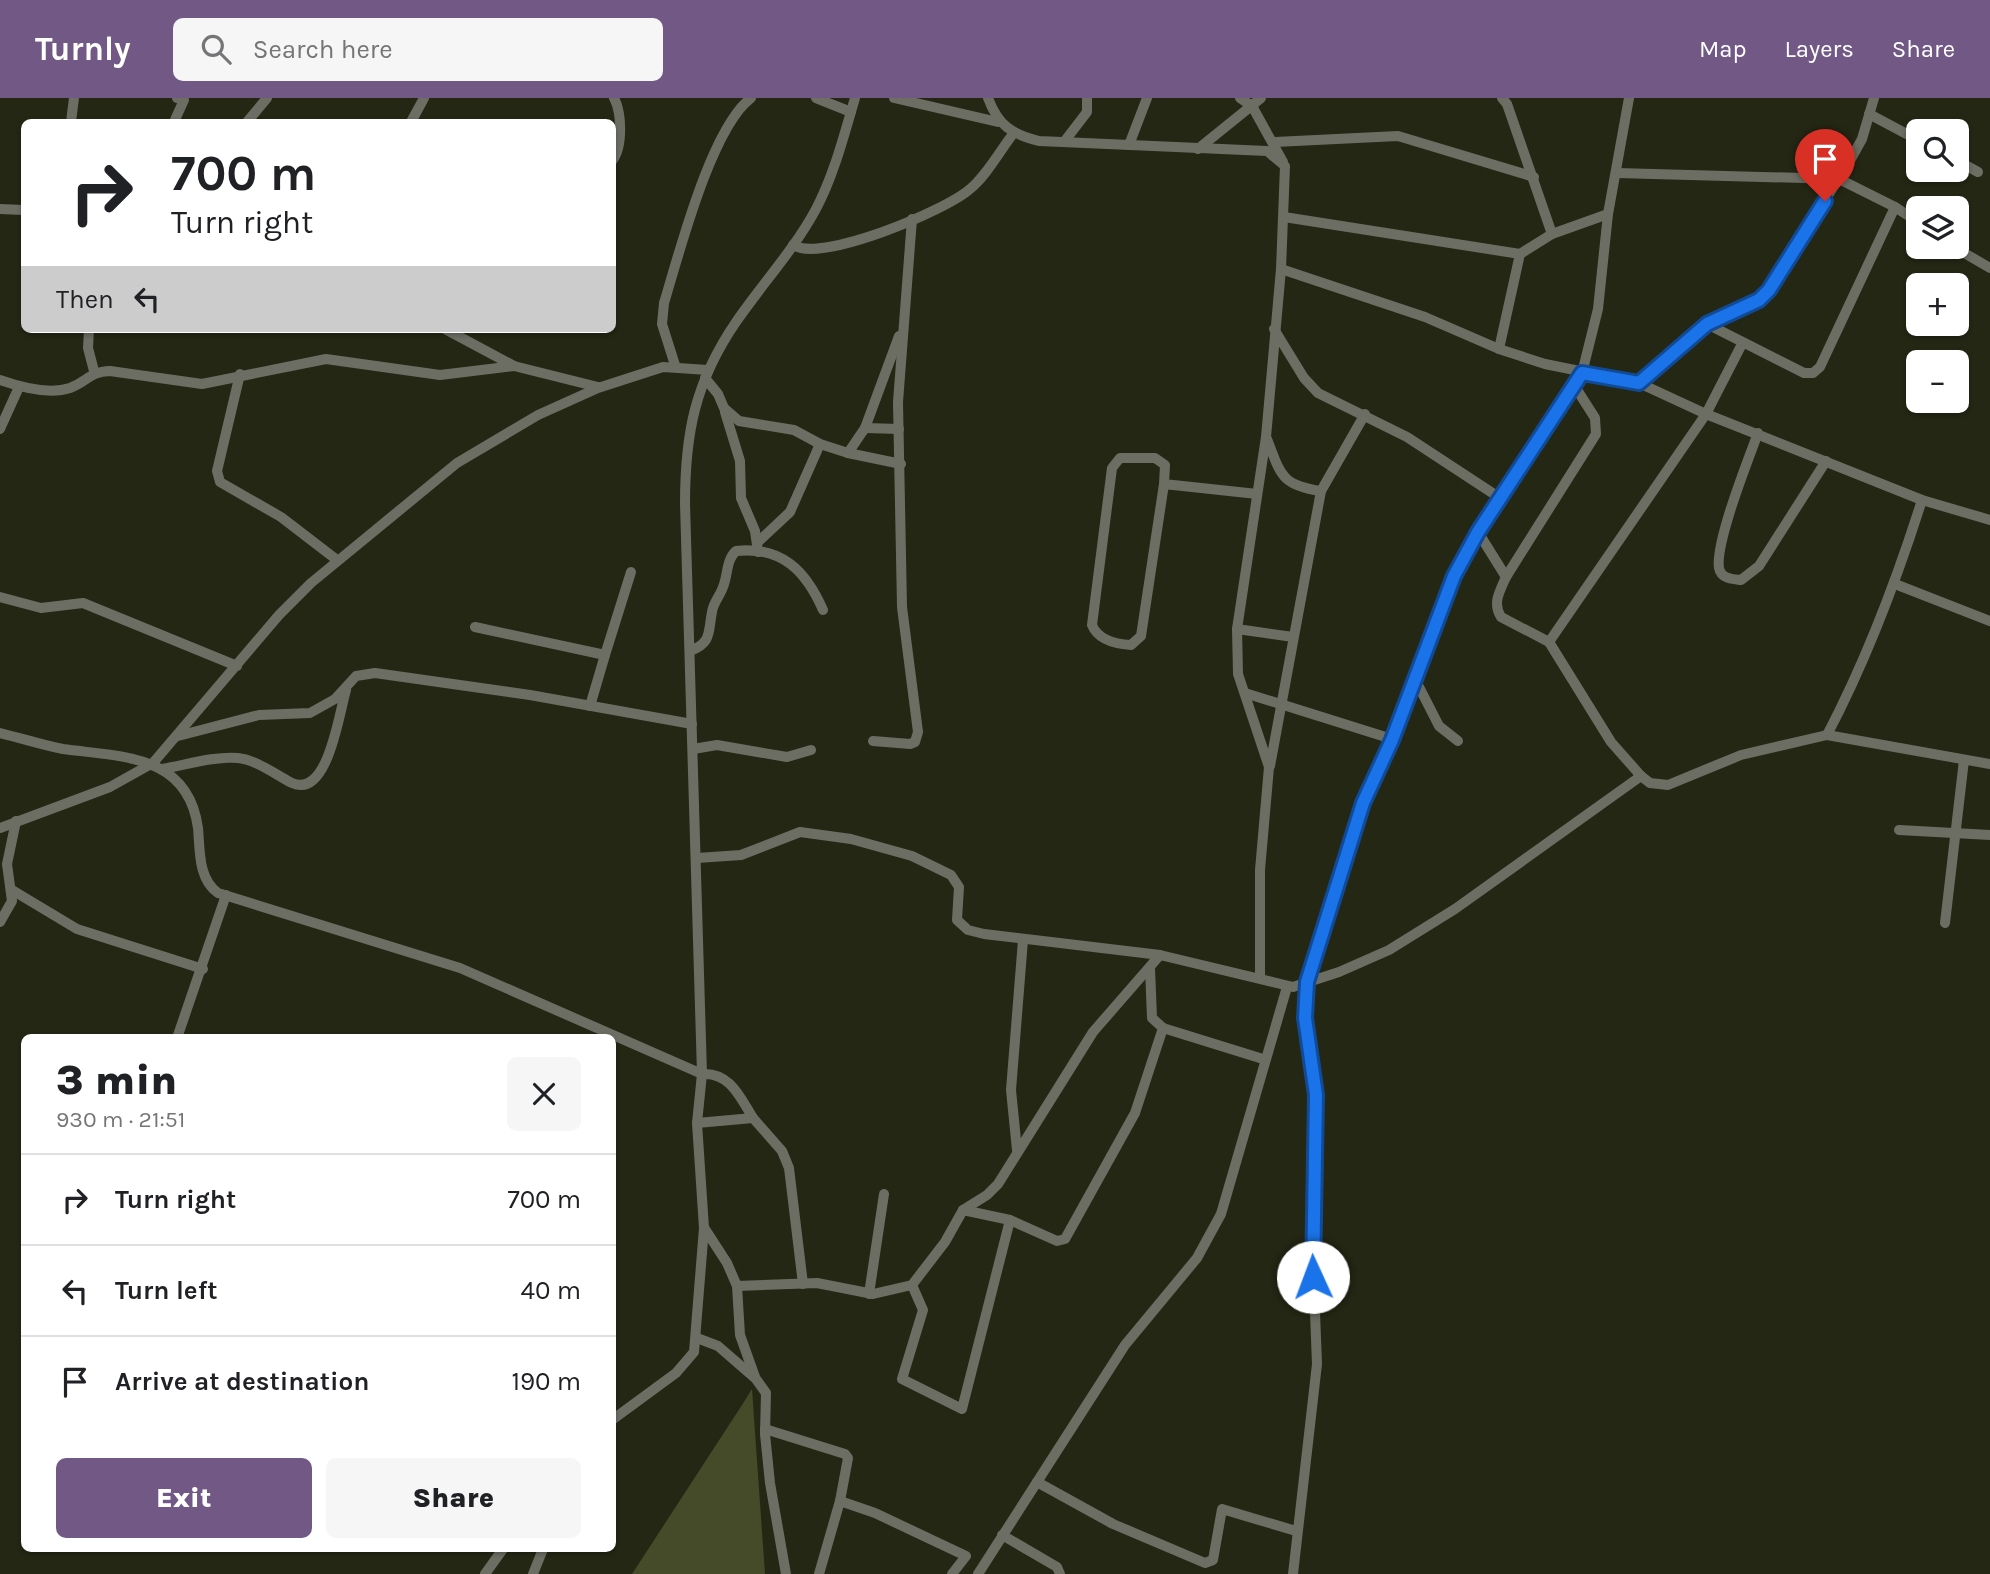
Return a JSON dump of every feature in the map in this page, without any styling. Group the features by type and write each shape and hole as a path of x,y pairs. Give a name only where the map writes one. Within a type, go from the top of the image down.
{"street":[{"path":"71,119 74,98"},
{"path":"250,119 267,98"},
{"path":"413,119 424,98"},
{"path":"614,98 619,125 616,155"},
{"path":"675,365 662,324 664,303 710,165 727,129 751,98"},
{"path":"816,98 851,112"},
{"path":"616,1417 687,1364 697,1338 704,1228 697,1123 702,1074 685,461 692,414 706,374 736,322 793,245 823,193 855,98"},
{"path":"894,98 998,122 1013,134 1039,141 1198,149 1259,149 1273,155 1285,166"},
{"path":"988,98 998,122"},
{"path":"1064,142 1087,112 1087,98"},
{"path":"1129,145 1147,98"},
{"path":"1240,98 1251,106 1275,142 1285,166 1284,217 1266,437 1237,629 1238,674 1269,767"},
{"path":"1198,149 1261,98"},
{"path":"1293,1574 1296,1531 1314,1411 1317,1364 1312,1234 1316,1095 1305,1018 1307,982 1363,803 1392,740 1438,613 1478,532 1582,373 1603,283 1608,214 1629,98"},
{"path":"1639,383 1707,324 1751,304 1769,290 1862,139 1874,98"},
{"path":"175,119 182,99"},
{"path":"1507,100 1552,234"},
{"path":"1869,114 1906,134"},
{"path":"793,245 812,250 846,243 871,237 912,219 972,188 1013,134"},
{"path":"1275,142 1398,136 1534,177"},
{"path":"1969,167 1978,172"},
{"path":"1617,173 1839,179 1906,214"},
{"path":"1707,324 1804,373 1813,373 1821,367 1895,207"},
{"path":"0,209 21,210"},
{"path":"1284,217 1520,254 1552,234 1608,214"},
{"path":"873,741 909,744 915,742 918,732 902,607 899,429 902,326 912,219"},
{"path":"1499,349 1520,254"},
{"path":"1969,256 1990,268"},
{"path":"1280,269 1425,317 1499,349 1582,373 1639,383 1706,414 1922,500 1990,520"},
{"path":"848,453 865,428 902,326"},
{"path":"1274,329 1304,378 1318,393 1335,404 1365,414 1407,437 1500,498"},
{"path":"89,333 88,348 94,372"},
{"path":"452,333 514,366 598,388"},
{"path":"1549,642 1706,414 1742,344"},
{"path":"0,380 19,387 67,389 94,372 135,373 202,384 240,374 326,359 440,375 514,366"},
{"path":"0,828 158,766 178,736 279,615 337,560 457,463 538,415 598,388 648,370 675,365 706,374 724,408 740,461 741,498 758,547 793,564 812,585 823,610"},
{"path":"240,374 217,471 220,482 281,517 337,560"},
{"path":"1574,385 1595,418 1596,434 1506,577 1496,603 1501,617 1549,642 1604,731 1641,776 1650,783 1668,785 1741,755 1827,735 1990,764"},
{"path":"0,429 19,387"},
{"path":"724,408 738,421 793,430 820,444 848,453 901,464"},
{"path":"1260,977 1260,870 1269,767 1293,637 1321,491 1365,414"},
{"path":"865,428 899,429"},
{"path":"1758,433 1737,487 1723,544 1719,568 1723,575 1731,579 1741,580 1759,566 1826,461"},
{"path":"1266,437 1283,478 1292,485 1321,491"},
{"path":"690,651 702,647 709,638 712,608 725,583 732,554 758,547 790,512 820,444"},
{"path":"1120,458 1155,458 1165,465 1164,484 1141,636 1131,645 1105,639 1096,633 1092,625 1112,468 1120,458"},
{"path":"1164,484 1257,494"},
{"path":"1827,735 1868,653 1895,584 1922,500"},
{"path":"1478,532 1506,577"},
{"path":"590,706 631,572"},
{"path":"1895,584 1990,621"},
{"path":"1,596 41,608 83,603 236,666"},
{"path":"475,627 605,655"},
{"path":"1237,629 1293,637"},
{"path":"178,736 259,715 310,713 329,704 356,676 375,673 692,724"},
{"path":"1415,679 1439,726 1458,741"},
{"path":"0,733 158,766 241,758 297,785 308,785 324,766 347,686"},
{"path":"1245,693 1392,740"},
{"path":"693,749 718,745 787,757 811,750"},
{"path":"1945,923 1964,760"},
{"path":"158,766 179,782 192,802 204,875 214,890 460,968 611,1034"},
{"path":"697,858 754,852 800,832 850,839 935,865 958,881 957,915 961,925 968,930 1023,940 1160,955 1260,977 1287,987 1307,982 1389,950 1455,909 1641,776"},
{"path":"0,922 9,910 12,890 4,861 16,821"},
{"path":"1899,830 1990,835"},
{"path":"12,890 77,929 203,969"},
{"path":"179,1034 203,969 226,895"},
{"path":"1017,1150 1012,1090 1023,940"},
{"path":"737,1286 817,1283 869,1294 912,1285 945,1242 963,1210 992,1191 1093,1032 1160,955"},
{"path":"1150,968 1152,1018 1164,1028 1264,1059"},
{"path":"978,1574 1130,1338 1211,1236 1287,987"},
{"path":"963,1210 1010,1220 1057,1241 1065,1239 1135,1113 1164,1028"},
{"path":"616,1036 702,1074 715,1073 726,1080 788,1163 803,1284"},
{"path":"697,1123 753,1118"},
{"path":"869,1294 884,1194"},
{"path":"912,1285 923,1310 902,1379 962,1409 1010,1220"},
{"path":"704,1228 727,1263 737,1286 740,1335 767,1401 765,1429 771,1493 786,1572 775,1574"},
{"path":"697,1338 718,1346 756,1379"},
{"path":"765,1429 845,1454 848,1458 819,1574"},
{"path":"1037,1482 1113,1524 1205,1563 1213,1560 1222,1509 1296,1531"},
{"path":"839,1501 875,1513 985,1563"},
{"path":"1002,1535 1057,1567 1060,1574"},
{"path":"485,1574 501,1552"},
{"path":"533,1574 542,1552"},
{"path":"952,1574 966,1556"}],"green space":[{"path":"752,1389 765,1574 632,1574 742,1405"}],"route":[{"path":"1313,1277 1316,1095 1305,1018 1307,982 1363,803 1392,740 1433,625 1454,576 1478,532 1582,373 1639,383 1707,324 1759,300 1769,290 1825,201"}]}
